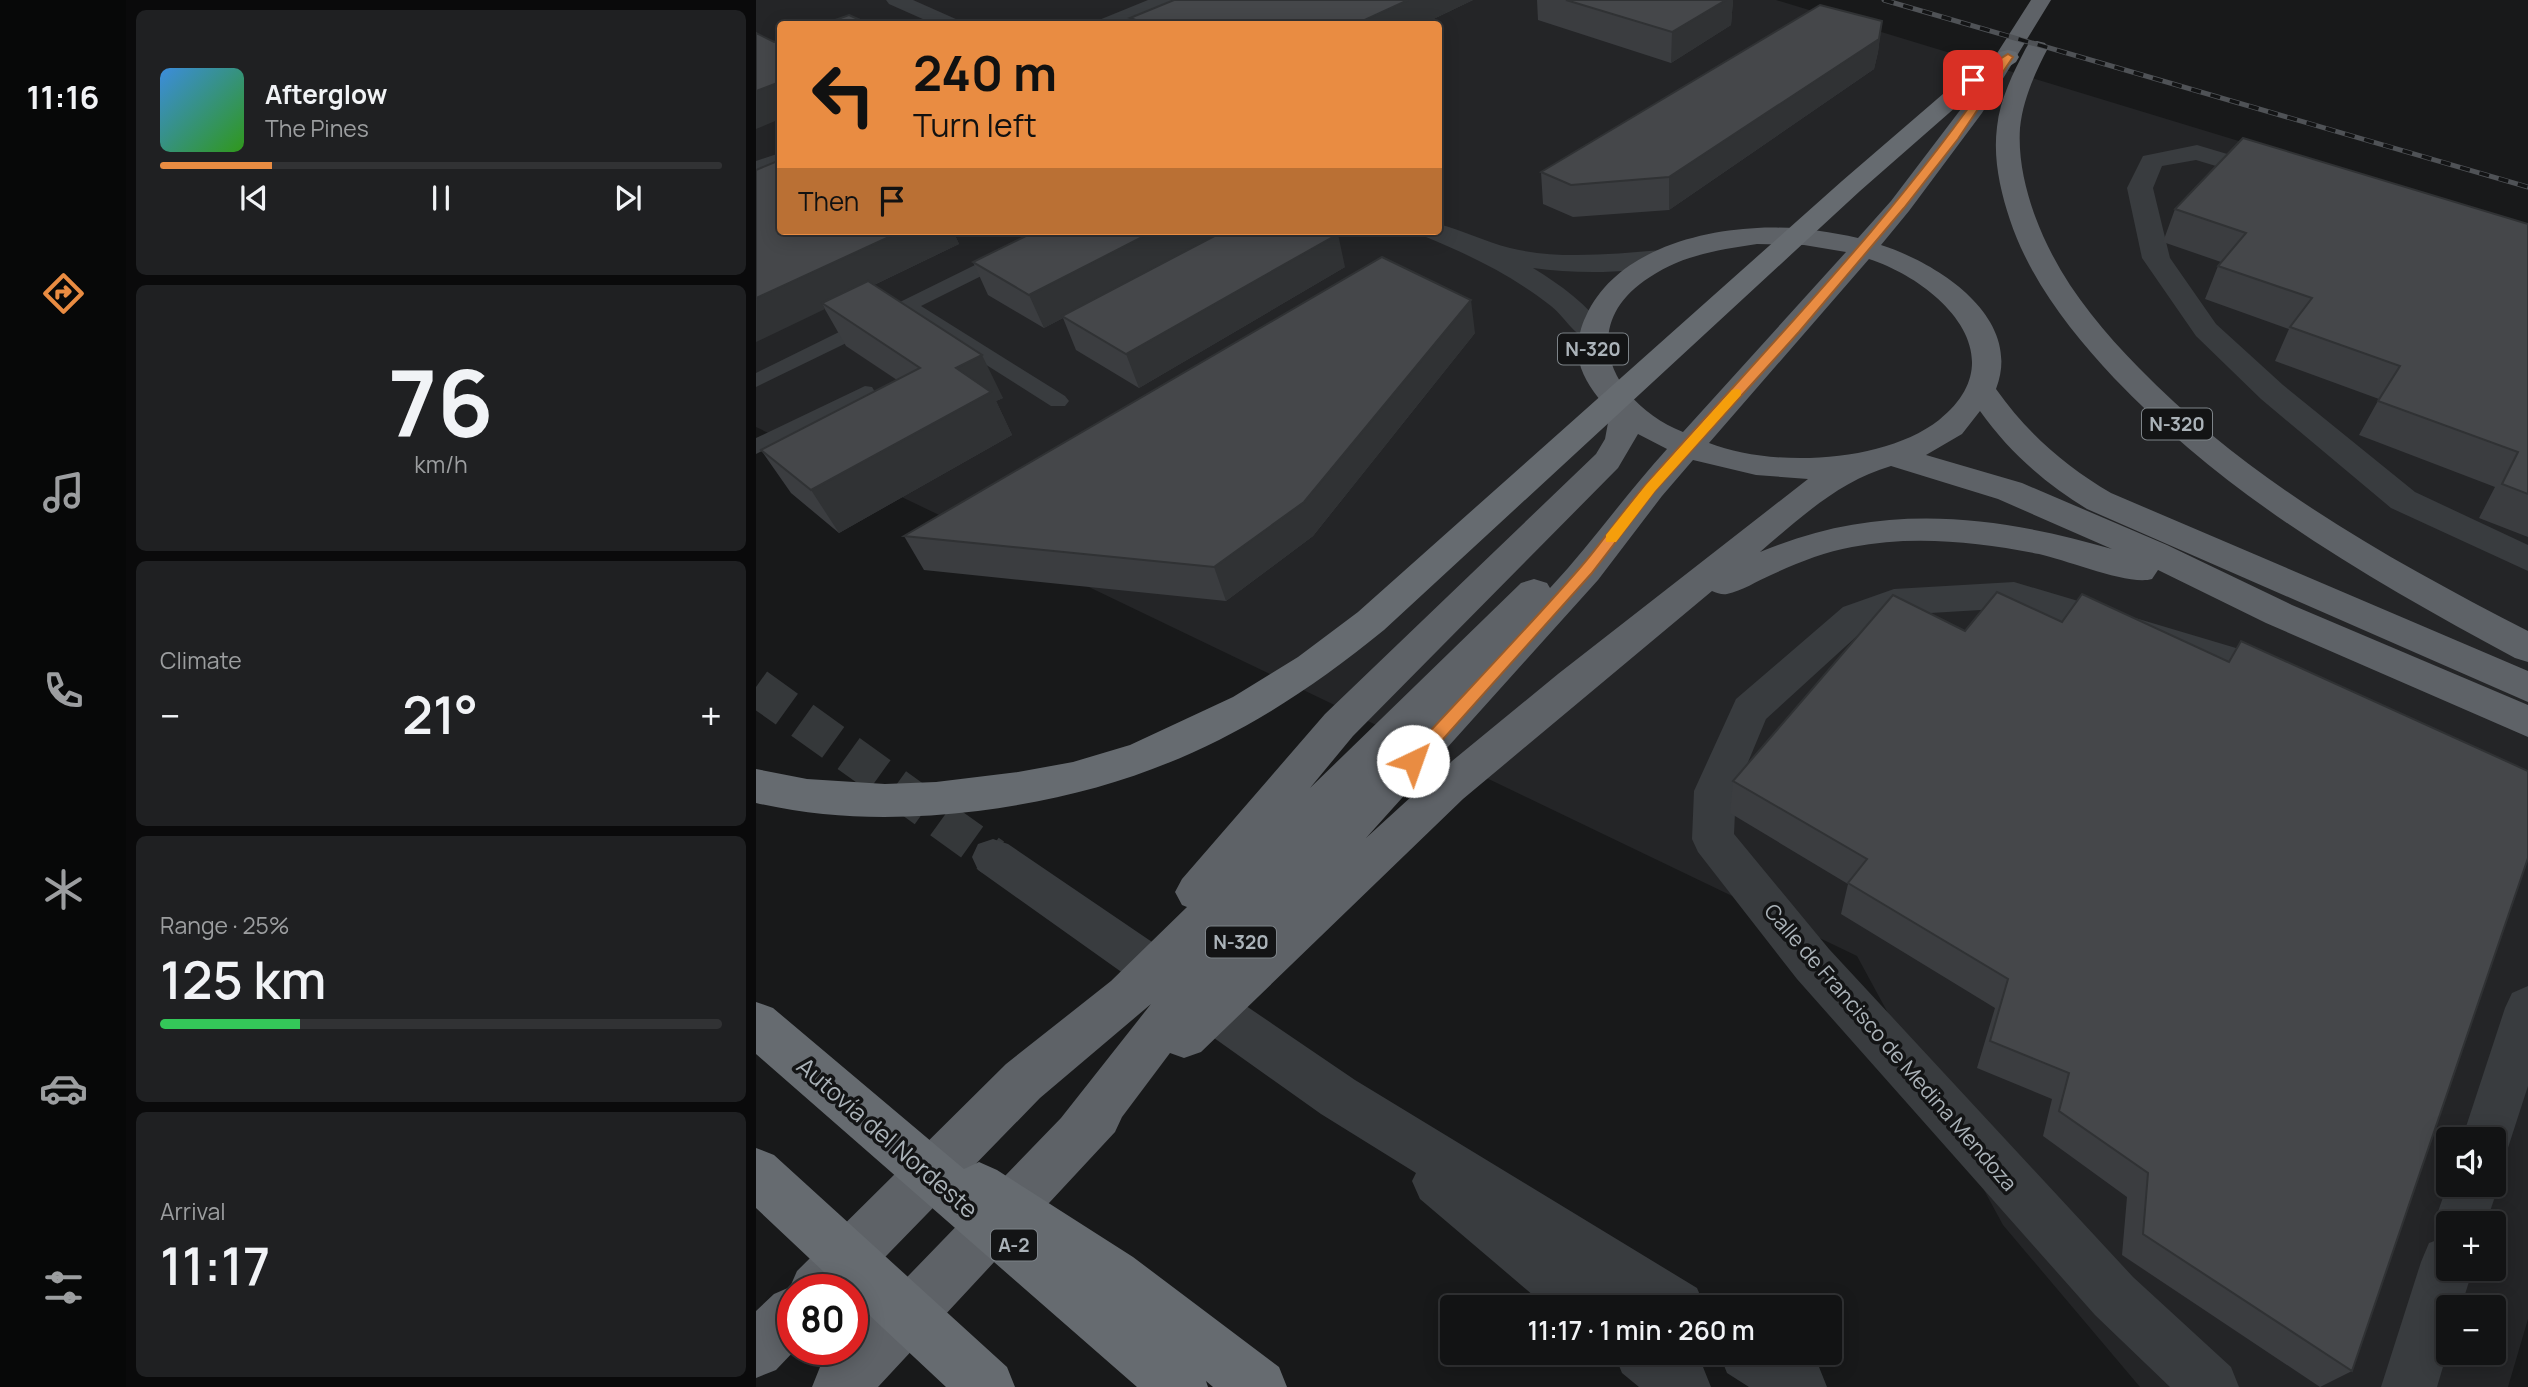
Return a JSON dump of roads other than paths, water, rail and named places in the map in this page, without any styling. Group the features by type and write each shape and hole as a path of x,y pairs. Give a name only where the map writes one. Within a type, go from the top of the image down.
{"highway":[{"name":"N-320","path":"2048,7 2018,61 2010,113 2008,156 2014,191 2034,249 2062,298 2144,393 2178,425 2278,503 2401,580 2528,648"},
{"name":"N-320","path":"840,1387 1080,1132 1586,571 1650,488 1794,329 1900,206 2018,61 2045,34"},
{"path":"756,786 840,800 939,799 1043,784 1106,770 1154,753 1198,733 1264,697 1340,647 1953,96 2018,61"},
{"name":"N-320","path":"1745,238 1811,238 1863,247 1910,265 1949,290 1976,321 1987,355 1981,390 1962,416 1933,439 1893,456 1856,464 1779,468 1719,458 1666,438 1626,411 1604,385 1593,359 1592,332 1604,303 1628,278 1661,258 1706,243 1745,238"},
{"path":"1981,390 2024,446 2073,486 2099,501 2528,687"},
{"path":"1023,1082 1084,1005 1205,885 1339,725 1607,461 1621,439 1626,411"},
{"name":"N-320","path":"1893,456 2010,491 2155,554 2279,614 2528,722"},
{"name":"N-320","path":"1660,613 1811,492 1856,464"},
{"name":"N-320","path":"832,1274 1023,1082 1413,764 1660,613 1768,560 1819,543 1871,532 1922,528 1972,532 2065,549 2120,563 2279,614"},
{"name":"Autovía del Nordeste","path":"756,1024 1180,1387"},
{"path":"848,1103 1114,1276 1259,1387"},
{"path":"756,1173 987,1387"},
{"path":"756,1350 777,1329"}],"street":[{"path":"896,0 944,21"},
{"path":"1113,21 1166,0"},
{"path":"2303,184 2197,152 2152,161 2140,188 2155,258 2206,330 2272,392 2403,500 2528,559"},
{"path":"756,170 777,161"},
{"path":"1442,234 1472,246 1521,259 1608,263 1661,258"},
{"path":"1472,246 1563,301 1592,332"},
{"name":"Calle de Francisco de Medina Mendoza","path":"2211,1387 2114,1296 1813,964 1713,839 1715,791 1750,710 1856,616 1894,602 2014,595 2233,659 2320,688"},
{"path":"993,857 1338,1097 1659,1295"},
{"path":"2491,1127 2528,1008"},
{"path":"1338,1097 1574,1295"},
{"path":"2409,1387 2442,1281"},
{"path":"1656,1365 1683,1387"},
{"path":"1765,1365 1799,1387"}],"lane":[{"path":"756,382 1050,235"},
{"path":"908,306 1058,401"},
{"path":"756,447 865,392"}],"tunnel":[{"path":"756,687 993,857"}],"railway":[{"path":"1884,0 2528,187"}]}
